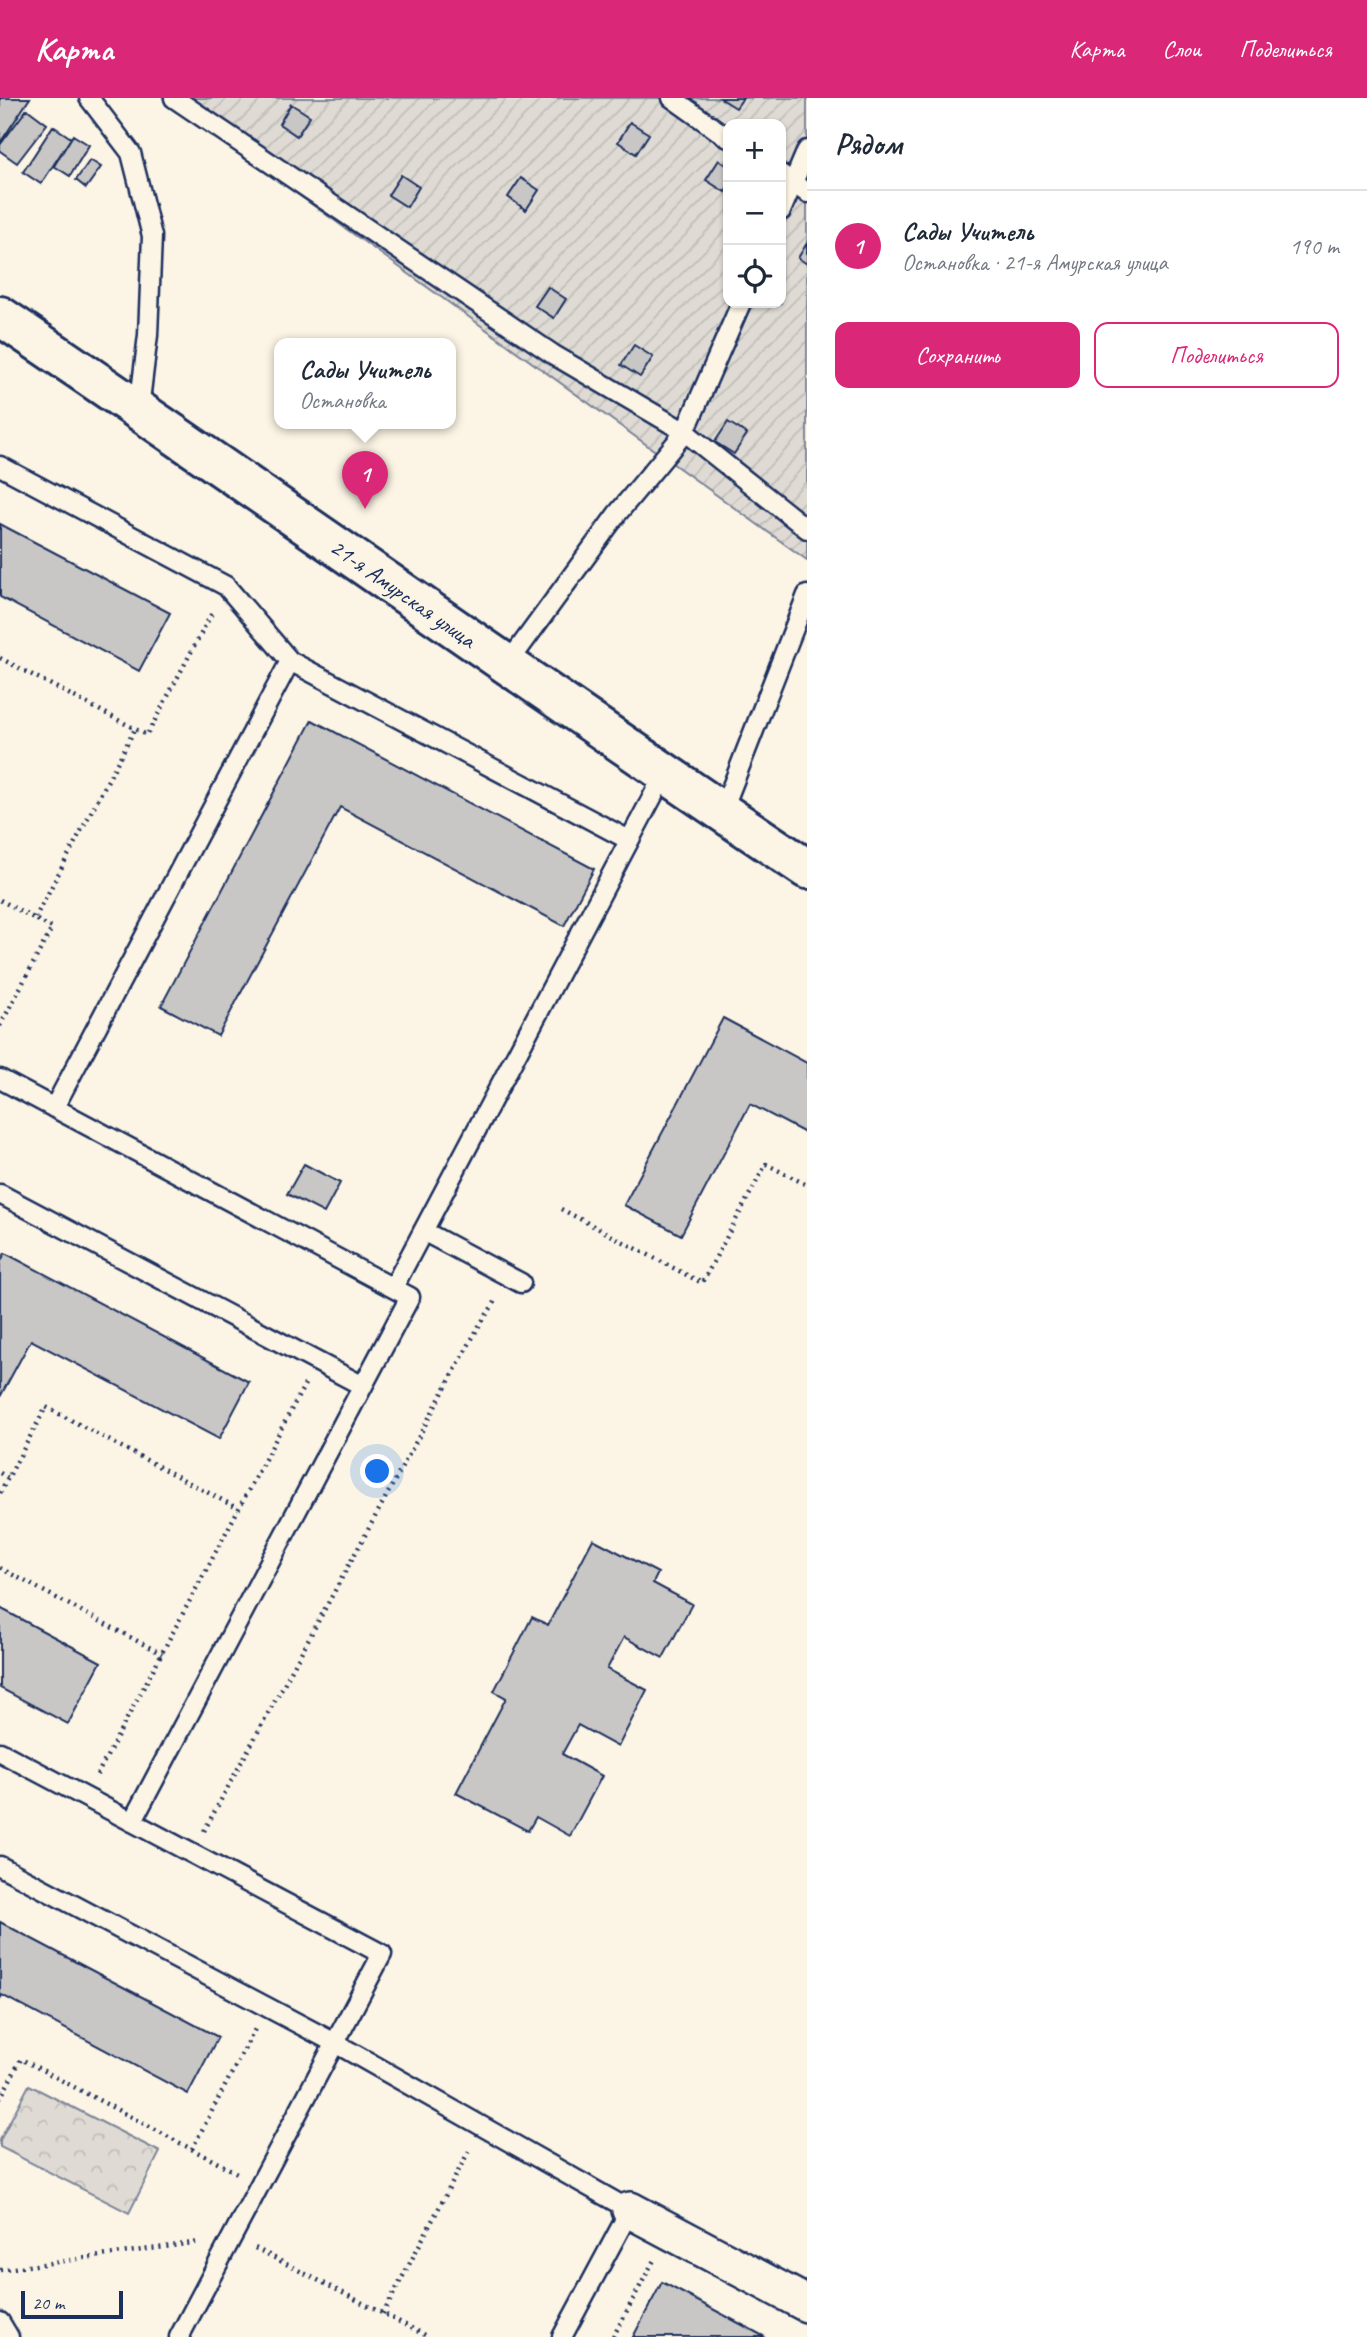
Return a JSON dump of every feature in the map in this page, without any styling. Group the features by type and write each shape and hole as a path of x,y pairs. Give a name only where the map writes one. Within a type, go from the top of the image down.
{"main road":[{"name":"21-я Амурская улица","path":"0,316 807,869"}],"street":[{"path":"630,2210 807,2304"}],"lane":[{"path":"89,98 131,153 152,236 148,335 139,409"},
{"path":"174,98 554,355 685,432 807,529"},
{"path":"671,98 723,134"},
{"path":"786,199 807,150"},
{"path":"507,665 617,513 685,432 739,308"},
{"path":"0,466 226,586 290,661 629,840"},
{"path":"722,812 807,595"},
{"path":"54,1108 290,661"},
{"path":"393,1288 665,773"},
{"path":"0,1079 410,1297 132,1822"},
{"path":"0,1194 363,1386"},
{"path":"423,1231 521,1283"},
{"path":"0,1752 382,1954 183,2336"},
{"path":"0,1866 335,2043 630,2210 562,2337"},
{"path":"0,2322 9,2337"}],"path":[{"path":"0,658 147,736 226,586"},
{"path":"35,918 135,729"},
{"path":"0,900 52,928 0,1026"},
{"path":"561,1209 702,1283 766,1164 807,1185"},
{"path":"192,1854 479,1326 496,1300 521,1283"},
{"path":"86,1797 317,1362"},
{"path":"0,1493 46,1407 239,1509"},
{"path":"0,1474 8,1478"},
{"path":"0,1568 162,1654"},
{"path":"192,2149 267,2007"},
{"path":"0,2099 21,2059 260,2185"},
{"path":"383,2314 481,2126"},
{"path":"613,2337 656,2255"}],"green space":[{"path":"164,98 807,98 807,560"},
{"path":"29,2085 160,2152 129,2213 0,2147 0,2140"}],"building":[{"path":"0,98 30,98 0,143"},
{"path":"720,98 743,98 736,108"},
{"path":"291,104 310,116 297,136 279,124"},
{"path":"27,109 47,124 17,163 0,151 0,145"},
{"path":"630,122 649,134 636,154 618,142"},
{"path":"53,126 71,138 41,184 23,172"},
{"path":"73,135 89,145 70,176 54,166"},
{"path":"90,160 101,167 86,188 76,180"},
{"path":"719,160 723,163 723,191 706,180"},
{"path":"401,175 419,187 407,207 388,195"},
{"path":"521,178 539,190 526,210 508,197"},
{"path":"807,243 807,264 798,258"},
{"path":"548,287 566,299 554,318 535,306"},
{"path":"634,345 653,357 640,377 621,365"},
{"path":"728,422 747,434 734,454 715,442"},
{"path":"0,524 170,613 139,671 0,597"},
{"path":"312,720 594,869 564,926 340,807 218,1036 161,1006"},
{"path":"723,1018 807,1063 807,1134 750,1104 681,1235 624,1205"},
{"path":"304,1164 340,1183 324,1213 287,1194"},
{"path":"5,1253 249,1382 219,1439 31,1340 0,1397 0,1263"},
{"path":"593,1539 658,1573 653,1583 692,1604 663,1658 624,1637 607,1669 647,1690 618,1747 578,1725 562,1754 602,1776 570,1836 536,1817 528,1831 456,1793 506,1698 494,1691 532,1617 548,1625"},
{"path":"0,1608 101,1662 68,1724 0,1688"},
{"path":"0,1922 218,2037 188,2094 2,1995 0,1999"},
{"path":"662,2282 765,2337 633,2337"}],"place":[{"name":"Сады Учитель","path":"365,509"}]}
